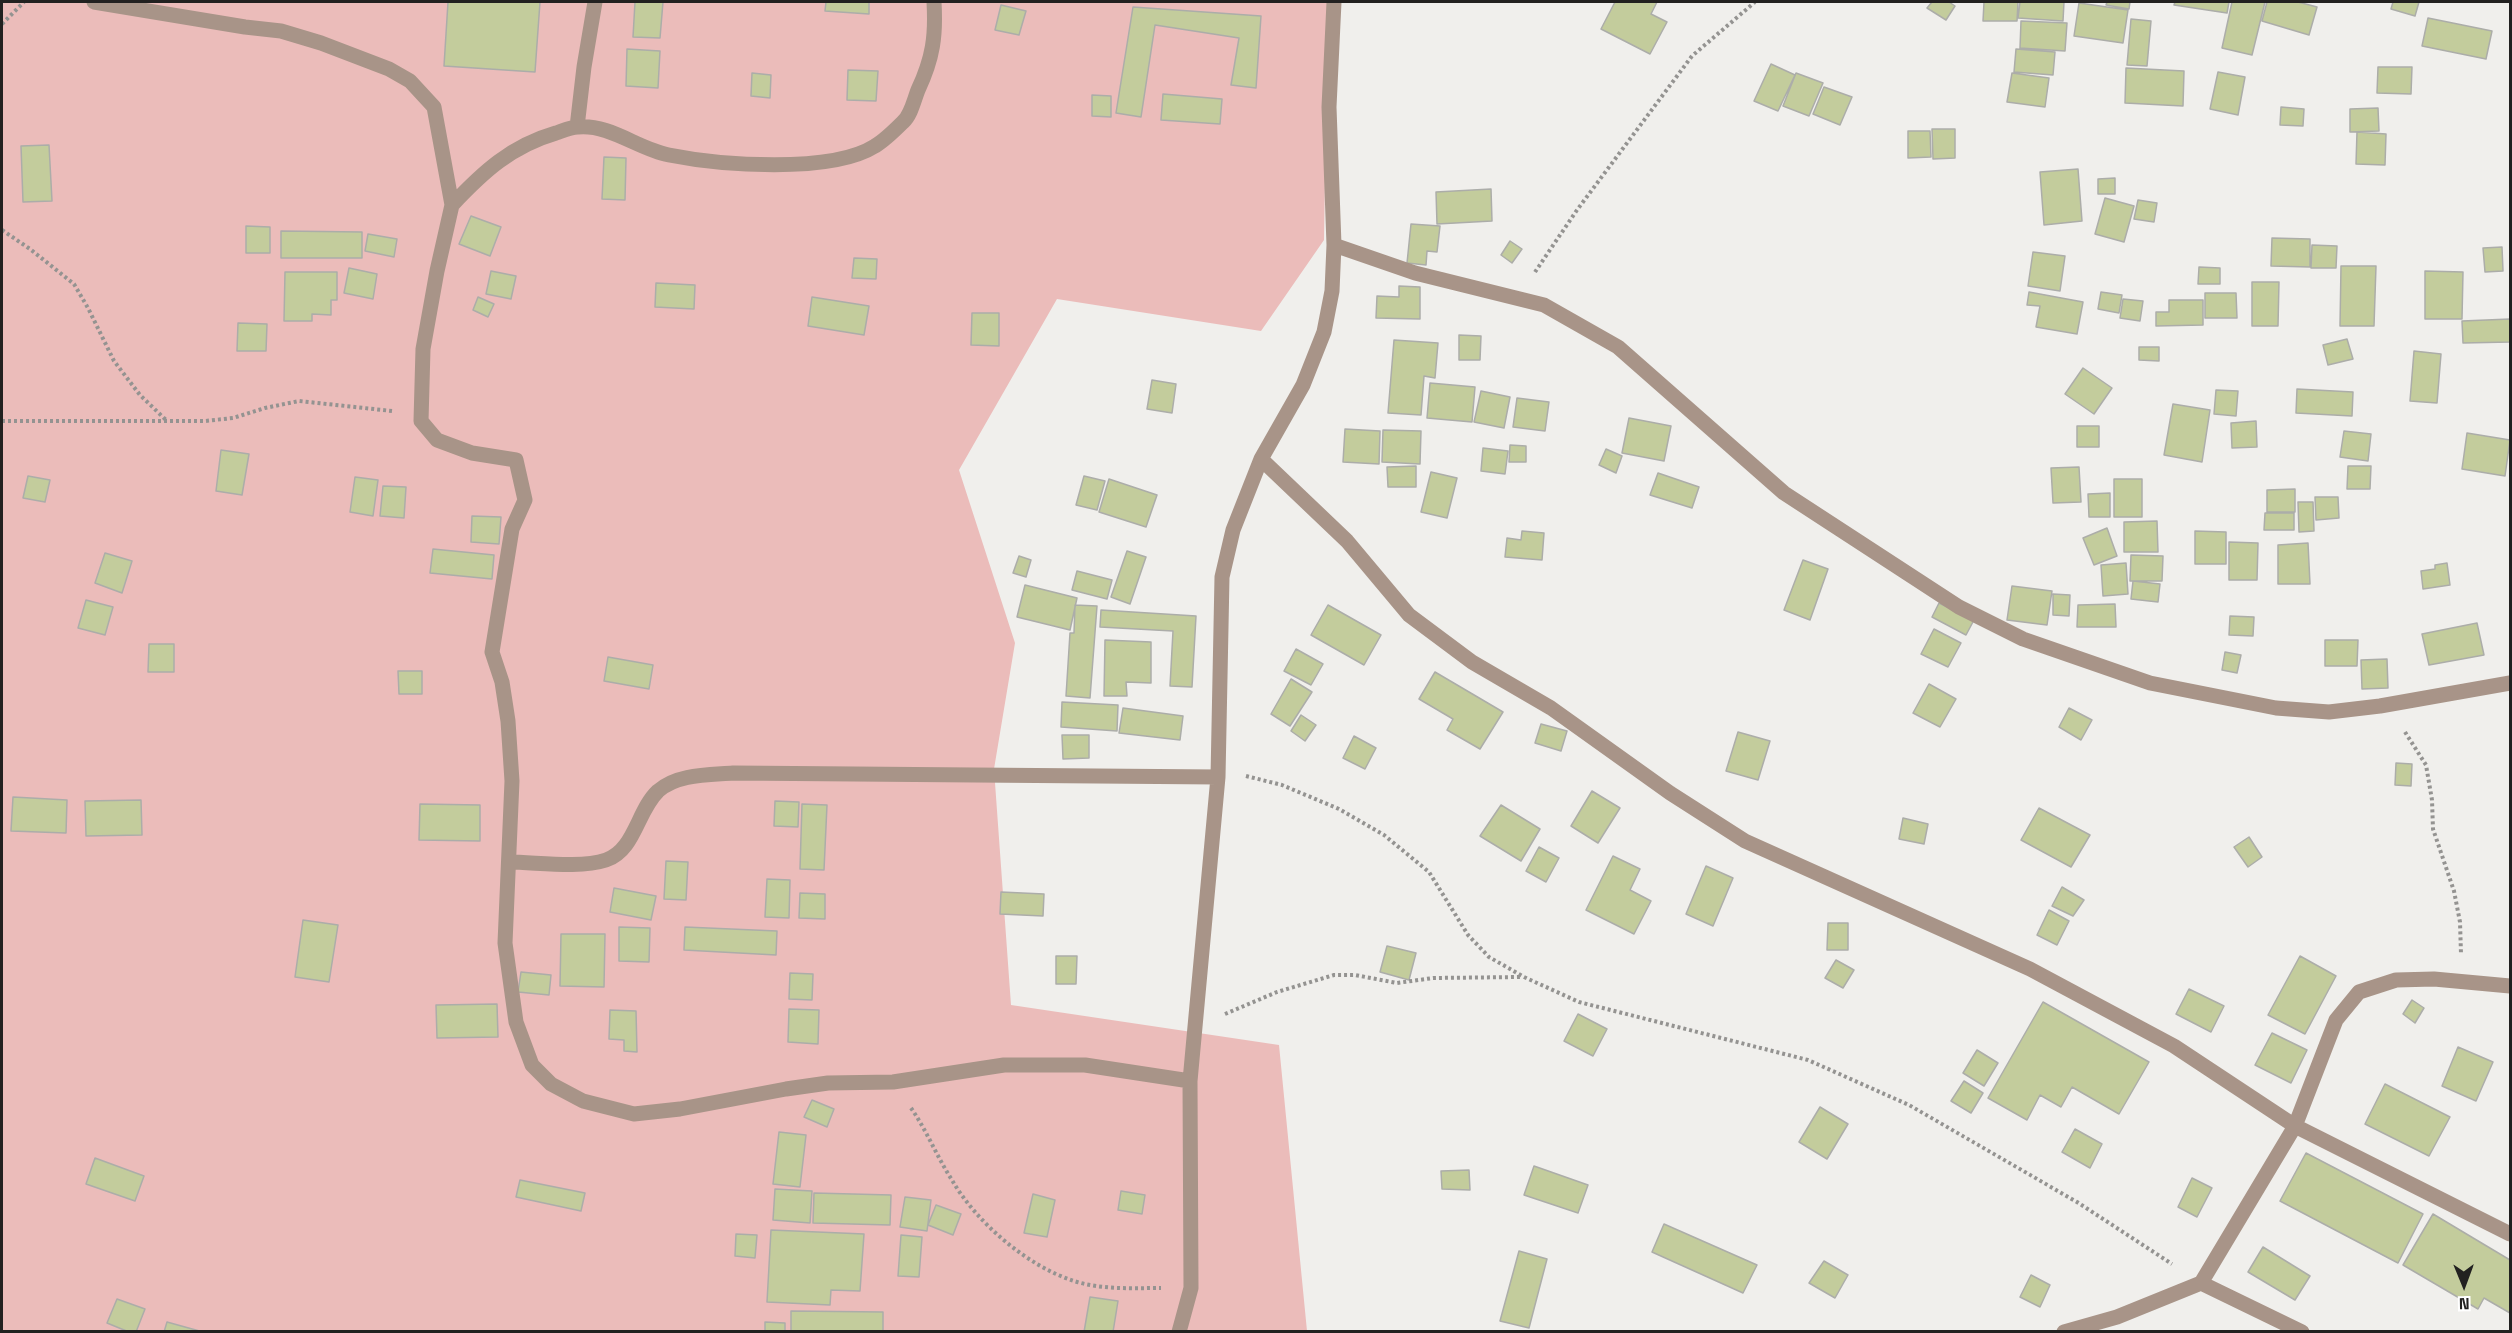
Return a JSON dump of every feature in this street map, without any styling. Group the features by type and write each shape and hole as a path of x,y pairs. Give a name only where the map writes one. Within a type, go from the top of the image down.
{"street":[{"path":"94,2 281,31 321,43 388,69 410,81 434,107 452,205 423,349 420,421 437,440 472,453 516,460 525,500 512,529 492,652 502,682 508,721 512,781 505,943 516,1022 532,1065 551,1084 583,1101 634,1114 680,1109 828,1083 893,1082 1004,1065 1086,1065 1190,1081"},
{"path":"577,127 595,2"},
{"path":"452,205 483,172 505,156 538,138 577,127 629,138 666,154 786,165 844,158 875,147 905,121 930,65 936,31 934,2"},
{"path":"1179,1332 1191,1288 1190,1081 1218,777 1222,577 1233,530 1261,459 1303,385 1324,332 1332,291 1334,245 1329,107 1334,2"},
{"path":"1334,245 1415,273 1516,300 1544,305 1618,347 1784,493 1959,607 2023,639 2150,683 2276,708 2329,711 2380,706 2511,683"},
{"path":"1261,459 1347,541 1409,615 1472,662 1551,708 1670,793 1745,842 2030,969 2174,1046 2295,1126 2511,1234"},
{"path":"508,862 583,863 606,860 623,849 657,792 682,778 733,773 1218,777"},
{"path":"2064,1332 2117,1317 2201,1282 2295,1126 2336,1020 2359,992 2396,981 2461,981 2511,986"},
{"path":"2201,1282 2301,1332"}],"path":[{"path":"2,24 24,2"},
{"path":"1516,300 1577,210 1692,56 1755,2"},
{"path":"2,230 74,284 114,361 140,395 167,421"},
{"path":"2,421 167,421 233,418 299,401 420,414"},
{"path":"2380,706 2408,735 2426,765 2432,800 2433,829 2454,891 2460,922 2461,981"},
{"path":"1218,777 1249,776 1282,785 1340,809 1384,835 1429,872 1468,935 1489,957 1524,977 1579,1002 1808,1060 1909,1105 2077,1202 2201,1282"},
{"path":"1194,1028 1277,992 1334,975 1355,975 1397,983 1433,978 1524,977"},
{"path":"893,1082 920,1120 952,1181 975,1214 1008,1243 1037,1263 1073,1281 1111,1288 1191,1288"}],"shaded area":[{"path":"2,2 1333,2 1326,118 1324,240 1261,331 1057,299 959,470 1015,643 994,769 1011,1005 1279,1045 1307,1331 2,1332"}],"building":[{"path":"448,2 540,2 535,72 444,66"},
{"path":"635,2 663,2 660,38 633,37"},
{"path":"826,2 869,2 869,14 825,11"},
{"path":"1615,2 1657,2 1651,14 1667,22 1650,54 1601,29"},
{"path":"1932,2 1949,2 1955,6 1946,20 1927,8"},
{"path":"1984,2 2018,2 2017,21 1983,21"},
{"path":"2020,2 2064,2 2063,21 2018,18"},
{"path":"2107,2 2130,2 2129,9 2106,5"},
{"path":"2175,2 2229,2 2227,13 2174,5"},
{"path":"2232,2 2265,2 2252,55 2222,48"},
{"path":"2267,2 2298,2 2317,7 2309,35 2262,21"},
{"path":"2393,2 2419,2 2415,16 2391,9"},
{"path":"2079,3 2128,10 2123,43 2074,36"},
{"path":"1001,5 1026,11 1019,35 995,30"},
{"path":"1133,7 1261,16 1256,88 1231,85 1239,38 1155,25 1141,117 1116,113"},
{"path":"2428,18 2492,31 2486,59 2422,46"},
{"path":"2131,19 2151,21 2147,66 2127,65"},
{"path":"2021,21 2067,23 2065,51 2020,48"},
{"path":"627,49 660,51 658,88 626,86"},
{"path":"2016,49 2055,52 2053,75 2014,72"},
{"path":"1771,64 1795,75 1778,111 1754,101"},
{"path":"2378,67 2412,67 2411,94 2377,93"},
{"path":"2126,68 2184,71 2183,106 2125,103"},
{"path":"848,70 878,71 876,101 847,100"},
{"path":"2218,72 2245,77 2238,115 2210,109"},
{"path":"752,73 771,75 770,98 751,96"},
{"path":"1796,73 1823,83 1809,116 1783,106"},
{"path":"2012,73 2049,78 2045,107 2007,102"},
{"path":"1824,87 1852,97 1840,125 1813,114"},
{"path":"1163,94 1222,99 1220,124 1161,120"},
{"path":"1092,95 1111,96 1111,117 1092,116"},
{"path":"2281,107 2304,109 2303,126 2280,125"},
{"path":"2378,108 2379,131 2350,132 2350,109"},
{"path":"1932,129 1955,129 1955,158 1933,159"},
{"path":"1908,131 1930,131 1931,157 1908,158"},
{"path":"2357,132 2386,134 2385,165 2356,164"},
{"path":"49,145 52,201 23,202 21,146"},
{"path":"604,157 626,158 625,200 602,199"},
{"path":"2078,169 2082,221 2044,225 2040,172"},
{"path":"2115,178 2115,194 2098,194 2098,179"},
{"path":"1491,189 1492,221 1437,224 1436,192"},
{"path":"2105,198 2134,206 2124,242 2095,234"},
{"path":"2138,200 2157,203 2154,222 2134,219"},
{"path":"471,216 501,227 490,256 459,244"},
{"path":"1411,224 1440,226 1437,252 1427,251 1426,265 1407,263"},
{"path":"246,226 270,227 270,253 246,253"},
{"path":"281,231 362,232 362,258 281,258"},
{"path":"368,234 397,239 394,257 365,251"},
{"path":"2272,238 2310,239 2310,267 2271,266"},
{"path":"1510,241 1522,249 1512,263 1501,255"},
{"path":"2312,245 2337,246 2336,268 2311,268"},
{"path":"2502,247 2503,271 2485,272 2483,248"},
{"path":"2033,252 2065,256 2060,291 2028,286"},
{"path":"854,258 877,259 876,279 852,278"},
{"path":"2341,266 2376,266 2374,326 2340,326"},
{"path":"2199,267 2220,268 2220,284 2198,284"},
{"path":"349,268 377,274 373,299 344,293"},
{"path":"491,271 516,276 511,299 486,294"},
{"path":"2425,271 2463,272 2462,319 2425,319"},
{"path":"285,272 337,272 337,300 331,300 331,315 312,314 312,321 284,321"},
{"path":"2252,282 2279,282 2278,326 2252,326"},
{"path":"656,283 695,285 694,309 655,307"},
{"path":"1399,286 1420,287 1420,319 1376,318 1377,296 1399,297"},
{"path":"2029,292 2083,302 2077,334 2036,327 2040,306 2027,305"},
{"path":"2101,292 2122,295 2119,313 2098,309"},
{"path":"2205,293 2236,293 2237,318 2205,318"},
{"path":"478,297 494,304 488,317 473,310"},
{"path":"812,297 869,306 864,335 808,326"},
{"path":"2123,299 2143,301 2140,321 2120,318"},
{"path":"2169,300 2203,300 2203,325 2156,326 2156,312 2169,312"},
{"path":"972,313 999,313 999,346 971,345"},
{"path":"2510,319 2510,342 2463,343 2462,321"},
{"path":"238,323 267,324 266,351 237,351"},
{"path":"1459,335 1481,336 1480,360 1459,360"},
{"path":"2347,339 2353,359 2328,365 2323,345"},
{"path":"1394,340 1438,343 1435,378 1424,376 1421,415 1388,413"},
{"path":"2139,347 2159,347 2159,361 2139,360"},
{"path":"2414,351 2441,354 2437,403 2410,401"},
{"path":"2083,368 2112,388 2094,414 2065,394"},
{"path":"1152,380 1176,384 1172,413 1147,409"},
{"path":"1430,383 1475,387 1472,422 1427,418"},
{"path":"2297,389 2353,392 2352,416 2296,413"},
{"path":"2216,390 2238,391 2236,416 2214,414"},
{"path":"1481,391 1510,397 1504,428 1474,422"},
{"path":"1517,398 1549,402 1545,431 1513,427"},
{"path":"2173,404 2210,410 2202,462 2164,455"},
{"path":"1629,418 1671,426 1664,461 1622,453"},
{"path":"2256,421 2257,447 2232,448 2231,423"},
{"path":"2077,426 2099,426 2099,447 2077,447"},
{"path":"1345,429 1380,431 1379,464 1343,462"},
{"path":"1383,430 1421,431 1420,464 1382,462"},
{"path":"2344,431 2371,434 2368,461 2340,457"},
{"path":"2467,433 2510,440 2505,476 2462,469"},
{"path":"1510,445 1526,446 1526,462 1509,462"},
{"path":"1483,448 1508,451 1505,474 1481,471"},
{"path":"1606,449 1622,456 1616,473 1599,465"},
{"path":"221,450 249,454 242,495 216,491"},
{"path":"1416,466 1416,487 1388,487 1387,467"},
{"path":"2348,466 2371,466 2370,489 2347,489"},
{"path":"2079,467 2081,502 2053,503 2051,468"},
{"path":"1431,472 1457,478 1447,518 1421,512"},
{"path":"1658,473 1699,487 1692,508 1650,495"},
{"path":"28,476 50,480 45,502 23,498"},
{"path":"1084,476 1105,481 1097,510 1076,505"},
{"path":"355,477 378,480 373,516 350,512"},
{"path":"1109,479 1157,495 1146,527 1099,512"},
{"path":"2114,479 2142,479 2142,517 2114,517"},
{"path":"383,486 406,487 404,518 380,516"},
{"path":"2295,489 2295,512 2267,512 2267,490"},
{"path":"2110,493 2110,517 2089,517 2088,494"},
{"path":"2315,497 2338,497 2339,518 2316,520"},
{"path":"2298,502 2313,502 2314,531 2299,532"},
{"path":"2265,513 2294,513 2294,530 2264,530"},
{"path":"472,516 501,517 499,544 471,542"},
{"path":"2157,521 2158,552 2124,552 2124,522"},
{"path":"2107,528 2117,556 2094,565 2083,538"},
{"path":"1522,531 1544,533 1542,560 1505,557 1507,538 1521,540"},
{"path":"2195,531 2226,532 2226,564 2195,564"},
{"path":"2229,542 2258,543 2257,580 2229,580"},
{"path":"2308,543 2310,584 2278,584 2278,545"},
{"path":"433,549 494,555 492,579 430,573"},
{"path":"1127,551 1146,557 1130,604 1111,597"},
{"path":"105,553 132,561 122,593 95,583"},
{"path":"2131,555 2163,556 2162,581 2130,581"},
{"path":"1019,556 1031,560 1026,577 1013,573"},
{"path":"1803,560 1828,569 1810,620 1784,610"},
{"path":"2126,563 2128,594 2103,596 2101,565"},
{"path":"2447,563 2450,585 2423,589 2421,571 2435,569 2435,565"},
{"path":"1077,571 1112,580 1107,599 1072,590"},
{"path":"2133,581 2160,584 2158,602 2131,599"},
{"path":"1025,585 1077,598 1070,630 1017,617"},
{"path":"2012,586 2052,591 2047,625 2007,620"},
{"path":"2053,594 2070,595 2069,616 2053,615"},
{"path":"86,600 113,607 105,635 78,628"},
{"path":"1939,603 1974,620 1966,635 1932,617"},
{"path":"2115,604 2116,627 2077,627 2078,605"},
{"path":"1075,605 1097,606 1090,698 1066,696 1070,633 1074,633"},
{"path":"1328,605 1381,635 1364,665 1311,635"},
{"path":"1101,610 1196,616 1192,687 1170,686 1173,631 1100,627"},
{"path":"2230,616 2254,617 2253,636 2229,635"},
{"path":"2477,623 2484,655 2429,665 2422,634"},
{"path":"1934,629 1961,643 1948,667 1921,654"},
{"path":"1105,640 1151,642 1151,683 1126,682 1127,696 1104,696"},
{"path":"2325,640 2358,640 2357,666 2325,666"},
{"path":"149,644 174,644 174,672 148,672"},
{"path":"1296,649 1323,664 1311,685 1284,671"},
{"path":"2225,652 2241,655 2237,673 2222,670"},
{"path":"608,657 653,665 649,689 604,681"},
{"path":"2387,659 2388,688 2362,689 2361,660"},
{"path":"398,671 422,671 422,694 399,694"},
{"path":"1435,672 1503,712 1480,749 1447,730 1453,719 1419,699"},
{"path":"1291,679 1312,692 1290,726 1271,714"},
{"path":"1929,684 1956,699 1940,727 1913,713"},
{"path":"1062,702 1118,705 1117,731 1061,727"},
{"path":"1123,708 1183,716 1180,740 1119,733"},
{"path":"2069,708 2092,720 2081,740 2059,727"},
{"path":"1301,715 1316,725 1305,741 1291,731"},
{"path":"1541,724 1567,731 1561,751 1535,743"},
{"path":"1738,732 1770,741 1758,780 1726,771"},
{"path":"1062,735 1089,735 1089,758 1063,759"},
{"path":"1354,736 1376,748 1365,769 1343,758"},
{"path":"2396,763 2412,764 2411,786 2395,785"},
{"path":"1592,791 1620,808 1598,843 1571,826"},
{"path":"13,797 67,800 66,833 11,831"},
{"path":"141,800 142,835 86,836 85,801"},
{"path":"775,801 799,802 798,827 774,826"},
{"path":"420,804 480,805 480,841 419,840"},
{"path":"802,804 827,805 824,870 800,869"},
{"path":"1501,805 1540,829 1521,861 1480,836"},
{"path":"2039,808 2090,835 2071,867 2021,840"},
{"path":"1903,818 1928,824 1924,844 1899,839"},
{"path":"2249,837 2262,857 2248,867 2234,847"},
{"path":"1539,847 1559,858 1546,882 1526,871"},
{"path":"1613,856 1640,869 1630,890 1651,901 1634,934 1586,910"},
{"path":"666,861 688,862 686,900 664,899"},
{"path":"1706,866 1733,878 1713,926 1686,914"},
{"path":"767,879 790,880 789,918 765,917"},
{"path":"2062,887 2084,900 2073,916 2052,906"},
{"path":"614,888 656,896 651,920 610,912"},
{"path":"1001,892 1044,894 1043,916 1000,914"},
{"path":"800,893 825,894 825,919 799,918"},
{"path":"2049,910 2069,921 2057,945 2037,935"},
{"path":"303,920 338,925 329,982 295,977"},
{"path":"1828,923 1848,923 1848,950 1827,950"},
{"path":"619,927 650,928 649,962 619,961"},
{"path":"685,927 777,931 776,955 684,950"},
{"path":"561,934 605,934 604,987 560,986"},
{"path":"1387,946 1416,953 1409,980 1380,972"},
{"path":"1056,956 1077,956 1076,984 1056,984"},
{"path":"2300,956 2336,976 2305,1034 2268,1015"},
{"path":"1836,960 1854,970 1843,988 1825,978"},
{"path":"521,972 551,975 549,995 518,992"},
{"path":"790,973 813,974 812,1000 789,999"},
{"path":"2189,989 2224,1006 2211,1032 2176,1014"},
{"path":"2412,1000 2424,1008 2415,1023 2403,1014"},
{"path":"2043,1002 2149,1062 2119,1114 2072,1087 2061,1107 2040,1095 2027,1120 1988,1098"},
{"path":"497,1004 498,1037 437,1038 436,1005"},
{"path":"789,1009 819,1010 818,1044 788,1042"},
{"path":"610,1010 636,1011 637,1052 624,1051 624,1040 609,1039"},
{"path":"1578,1014 1607,1029 1593,1056 1564,1041"},
{"path":"2272,1033 2307,1050 2291,1083 2255,1065"},
{"path":"2458,1047 2493,1062 2476,1101 2442,1086"},
{"path":"1977,1050 1998,1063 1984,1086 1963,1073"},
{"path":"1964,1081 1983,1093 1971,1113 1951,1101"},
{"path":"2385,1084 2450,1117 2429,1156 2365,1124"},
{"path":"812,1100 834,1109 827,1127 804,1117"},
{"path":"1820,1107 1848,1124 1827,1159 1799,1142"},
{"path":"2075,1129 2102,1144 2090,1168 2062,1152"},
{"path":"779,1132 806,1135 800,1187 773,1184"},
{"path":"2306,1153 2423,1214 2398,1263 2280,1201"},
{"path":"95,1158 144,1176 135,1201 86,1184"},
{"path":"1534,1166 1588,1185 1578,1213 1524,1195"},
{"path":"1469,1170 1470,1190 1442,1189 1441,1171"},
{"path":"2192,1178 2212,1188 2197,1217 2178,1207"},
{"path":"520,1180 585,1193 581,1211 516,1197"},
{"path":"775,1189 812,1191 810,1223 773,1220"},
{"path":"1121,1191 1145,1195 1142,1214 1118,1210"},
{"path":"814,1193 891,1195 890,1225 813,1223"},
{"path":"1033,1194 1055,1200 1047,1237 1024,1233"},
{"path":"905,1197 931,1200 927,1231 900,1227"},
{"path":"936,1205 961,1214 953,1235 928,1225"},
{"path":"2433,1214 2510,1260 2510,1313 2484,1298 2478,1309 2403,1265"},
{"path":"1664,1224 1757,1265 1743,1293 1652,1252"},
{"path":"771,1230 864,1234 860,1291 831,1290 830,1305 767,1302"},
{"path":"736,1234 757,1235 755,1258 735,1256"},
{"path":"901,1235 922,1237 919,1277 898,1276"},
{"path":"2263,1247 2310,1276 2295,1300 2248,1272"},
{"path":"1519,1251 1547,1259 1529,1328 1500,1321"},
{"path":"1824,1261 1848,1275 1835,1298 1809,1283"},
{"path":"2031,1275 2050,1285 2040,1307 2020,1297"},
{"path":"1090,1297 1118,1301 1113,1332 1084,1332"},
{"path":"117,1299 145,1309 136,1332 129,1332 107,1323"},
{"path":"791,1311 883,1312 883,1332 791,1332"},
{"path":"167,1322 203,1332 164,1332"},
{"path":"765,1322 785,1323 785,1332 765,1332"}]}
